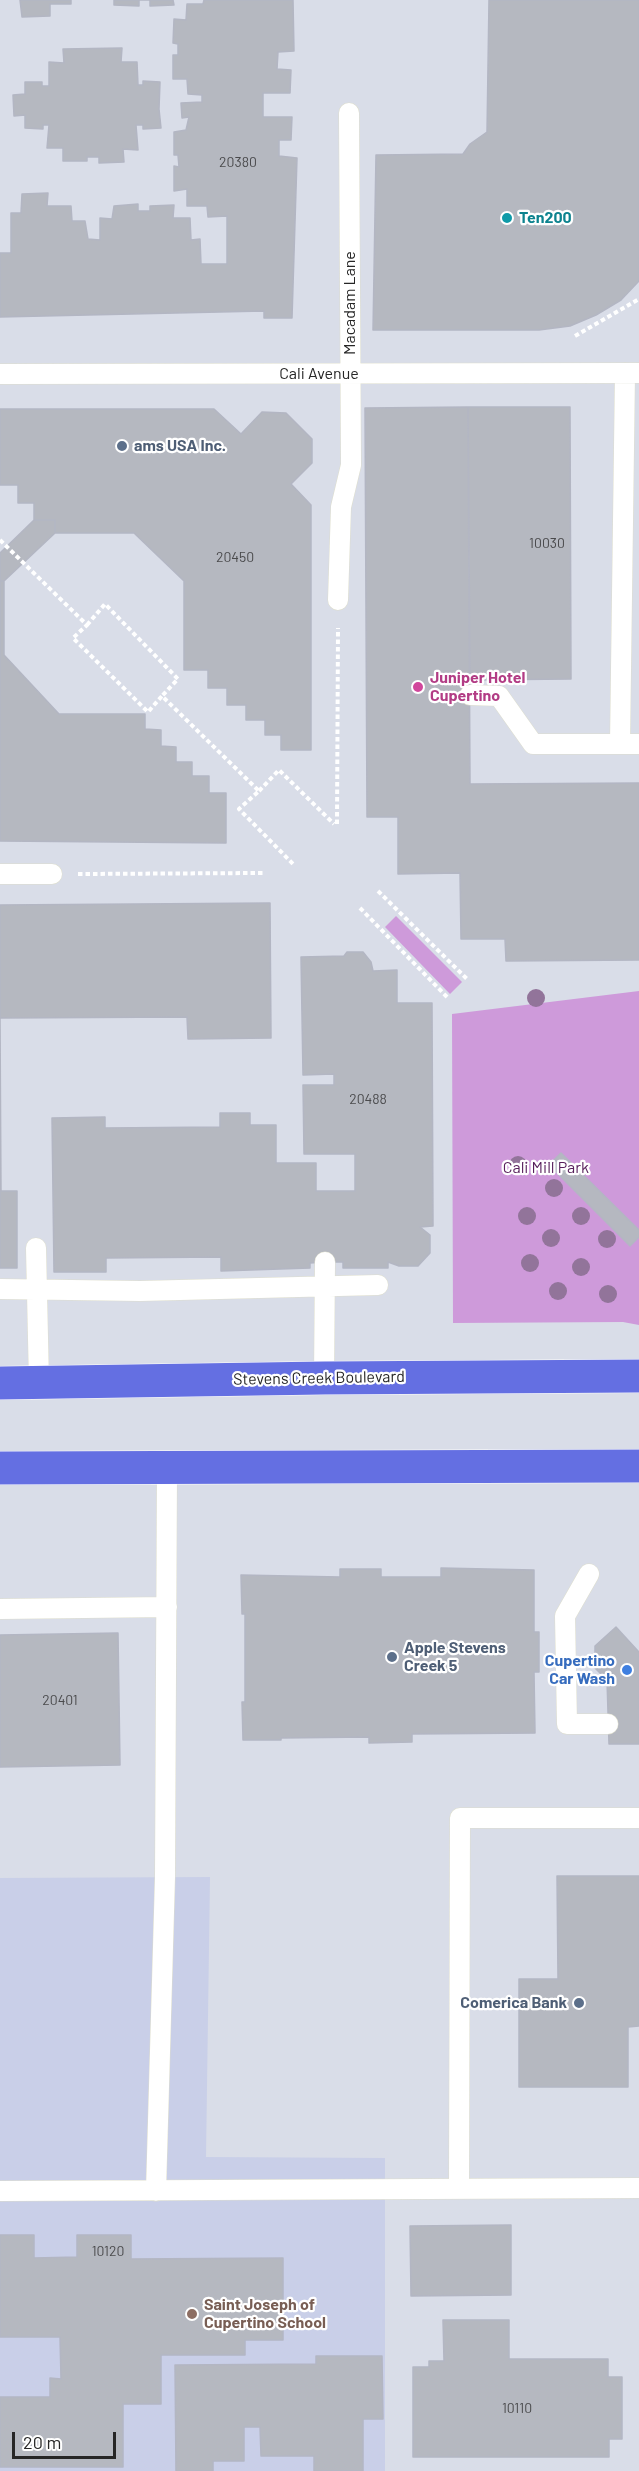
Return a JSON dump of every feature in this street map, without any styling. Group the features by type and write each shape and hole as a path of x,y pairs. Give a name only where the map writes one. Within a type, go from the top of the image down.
{"main road":[{"name":"Stevens Creek Boulevard","path":"0,1383 324,1378 639,1377"},
{"path":"0,1468 639,1466"}],"lane":[{"name":"Macadam Lane","path":"338,600 340,507 351,465 349,113"},
{"name":"Cali Avenue","path":"0,374 632,373"},
{"path":"470,695 499,696 533,744 630,744 632,373"},
{"path":"0,874 52,874"},
{"path":"36,1248 39,1383"},
{"path":"324,1378 325,1262"},
{"path":"0,1289 140,1291 378,1286"},
{"path":"156,2191 165,1877 167,1469"},
{"path":"589,1574 565,1616 567,1724 608,1724"},
{"path":"0,1609 167,1607"},
{"path":"459,2189 460,1818 639,1818"},
{"path":"0,2191 639,2188"}],"path":[{"path":"575,336 639,299"},
{"path":"0,540 87,625"},
{"path":"293,864 239,809 279,770 336,824 338,600"},
{"path":"105,604 178,679 148,712 73,638 87,625 105,604"},
{"path":"162,696 259,791"},
{"path":"52,874 263,873"},
{"path":"378,891 467,978"},
{"path":"360,908 448,998"}],"shaded area":[{"name":"Saint Joseph of Cupertino School","path":"210,1877 206,2157 385,2158 385,2471 0,2471 0,1878"}],"green space":[{"path":"396,916 462,982 450,994 385,927"},
{"name":"Cali Mill Park","path":"639,991 639,1325 623,1322 453,1323 452,1014"}],"building":[{"path":"20,0 71,0 71,4 50,4 50,16 22,17"},
{"path":"114,0 139,0 139,6 114,5"},
{"path":"150,0 173,0 174,5 150,6"},
{"path":"204,0 293,0 294,51 278,52 277,69 291,70 290,93 263,93 263,117 292,117 291,140 279,140 279,156 297,158 292,318 264,318 264,311 0,317 0,253 11,253 11,213 21,213 22,194 48,193 47,206 71,206 72,221 85,221 88,239 100,240 100,218 112,219 114,206 138,204 138,211 150,211 150,206 174,205 173,218 190,218 191,240 200,239 201,264 227,264 227,216 208,217 207,206 187,206 187,189 174,191 174,166 179,167 178,155 174,155 174,132 186,130 189,117 182,118 181,103 202,102 202,95 188,94 187,79 173,79 173,55 178,55 178,44 173,43 174,19 186,20 187,4 203,4"},
{"name":"Ten200","path":"489,0 639,0 639,281 621,300 596,315 570,326 539,330 373,330 376,155 463,154 470,144 487,132"},
{"path":"122,48 121,62 137,62 138,85 143,85 143,81 160,82 161,128 143,129 143,125 136,125 138,150 123,149 124,162 99,163 99,157 87,157 87,161 63,161 63,148 47,148 49,125 43,125 43,129 25,128 25,115 14,116 13,95 25,94 25,82 42,82 42,86 49,86 49,62 64,63 63,49"},
{"name":"Juniper Hotel Cupertino","path":"468,407 470,784 639,783 639,960 506,961 505,939 461,939 460,873 398,874 398,817 367,817 365,408"},
{"path":"468,407 570,407 571,679 470,680"},
{"path":"0,409 214,409 241,434 262,412 286,413 312,439 312,463 291,484 311,505 311,750 281,750 281,735 265,735 265,720 246,720 246,705 227,705 227,688 208,688 208,670 184,670 184,581 134,533 55,533 55,520 34,520 34,503 18,503 18,485 0,485"},
{"path":"34,520 55,520 55,533 4,581 0,581 0,553"},
{"path":"0,581 4,581 4,655 59,714 145,714 145,729 161,730 161,746 176,747 176,762 192,762 192,776 209,776 209,793 226,793 226,843 0,841"},
{"path":"270,903 271,1038 188,1039 187,1017 0,1018 0,905"},
{"path":"347,952 363,952 371,962 373,971 397,970 397,1003 432,1003 433,1226 420,1227 430,1235 430,1253 418,1266 399,1266 388,1262 388,1268 343,1268 343,1262 325,1262 310,1263 310,1268 221,1271 221,1257 106,1258 106,1272 54,1272 52,1118 105,1117 105,1128 220,1127 220,1113 250,1113 250,1125 276,1125 276,1163 316,1163 316,1191 355,1191 355,1154 304,1154 303,1085 334,1085 334,1074 303,1075 301,957 344,956"},
{"path":"0,1018 1,1191 17,1191 17,1268 0,1268"},
{"path":"561,1153 639,1230 639,1237 630,1246 549,1165"},
{"name":"Apple Stevens Creek 5","path":"441,1568 534,1570 534,1632 539,1632 539,1672 534,1672 535,1733 412,1734 412,1742 369,1743 369,1737 243,1740 245,1614 242,1614 241,1575 340,1577 340,1569 381,1569 381,1577 441,1577"},
{"path":"616,1627 639,1652 639,1744 609,1744 607,1680 595,1668 595,1646"},
{"path":"118,1633 120,1765 0,1767 0,1635"},
{"name":"Comerica Bank","path":"557,1876 639,1876 639,2026 628,2027 628,2087 519,2087 519,1979 558,1979"},
{"path":"511,2225 511,2295 411,2296 410,2226"},
{"path":"0,2235 34,2235 34,2258 77,2257 77,2235 131,2235 131,2259 283,2258 283,2340 245,2340 245,2355 161,2355 161,2404 123,2404 123,2467 0,2467 0,2397 50,2397 50,2378 61,2379 60,2337 0,2337"},
{"path":"443,2320 509,2320 509,2359 608,2359 608,2377 622,2377 622,2439 609,2439 609,2457 413,2457 413,2367 429,2367 429,2361 444,2361"},
{"path":"316,2356 382,2356 383,2419 363,2419 363,2471 314,2471 314,2456 261,2456 260,2427 244,2427 244,2461 213,2461 213,2471 176,2471 175,2365 316,2364"}],"place":[{"name":"Ten200","path":"507,218"},
{"name":"ams USA Inc.","path":"122,446"},
{"name":"Juniper Hotel Cupertino","path":"418,687"},
{"name":"Apple Stevens Creek 5","path":"392,1657"},
{"name":"Cupertino Car Wash","path":"627,1670"},
{"name":"Comerica Bank","path":"579,2003"},
{"name":"Saint Joseph of Cupertino School","path":"192,2314"}]}
